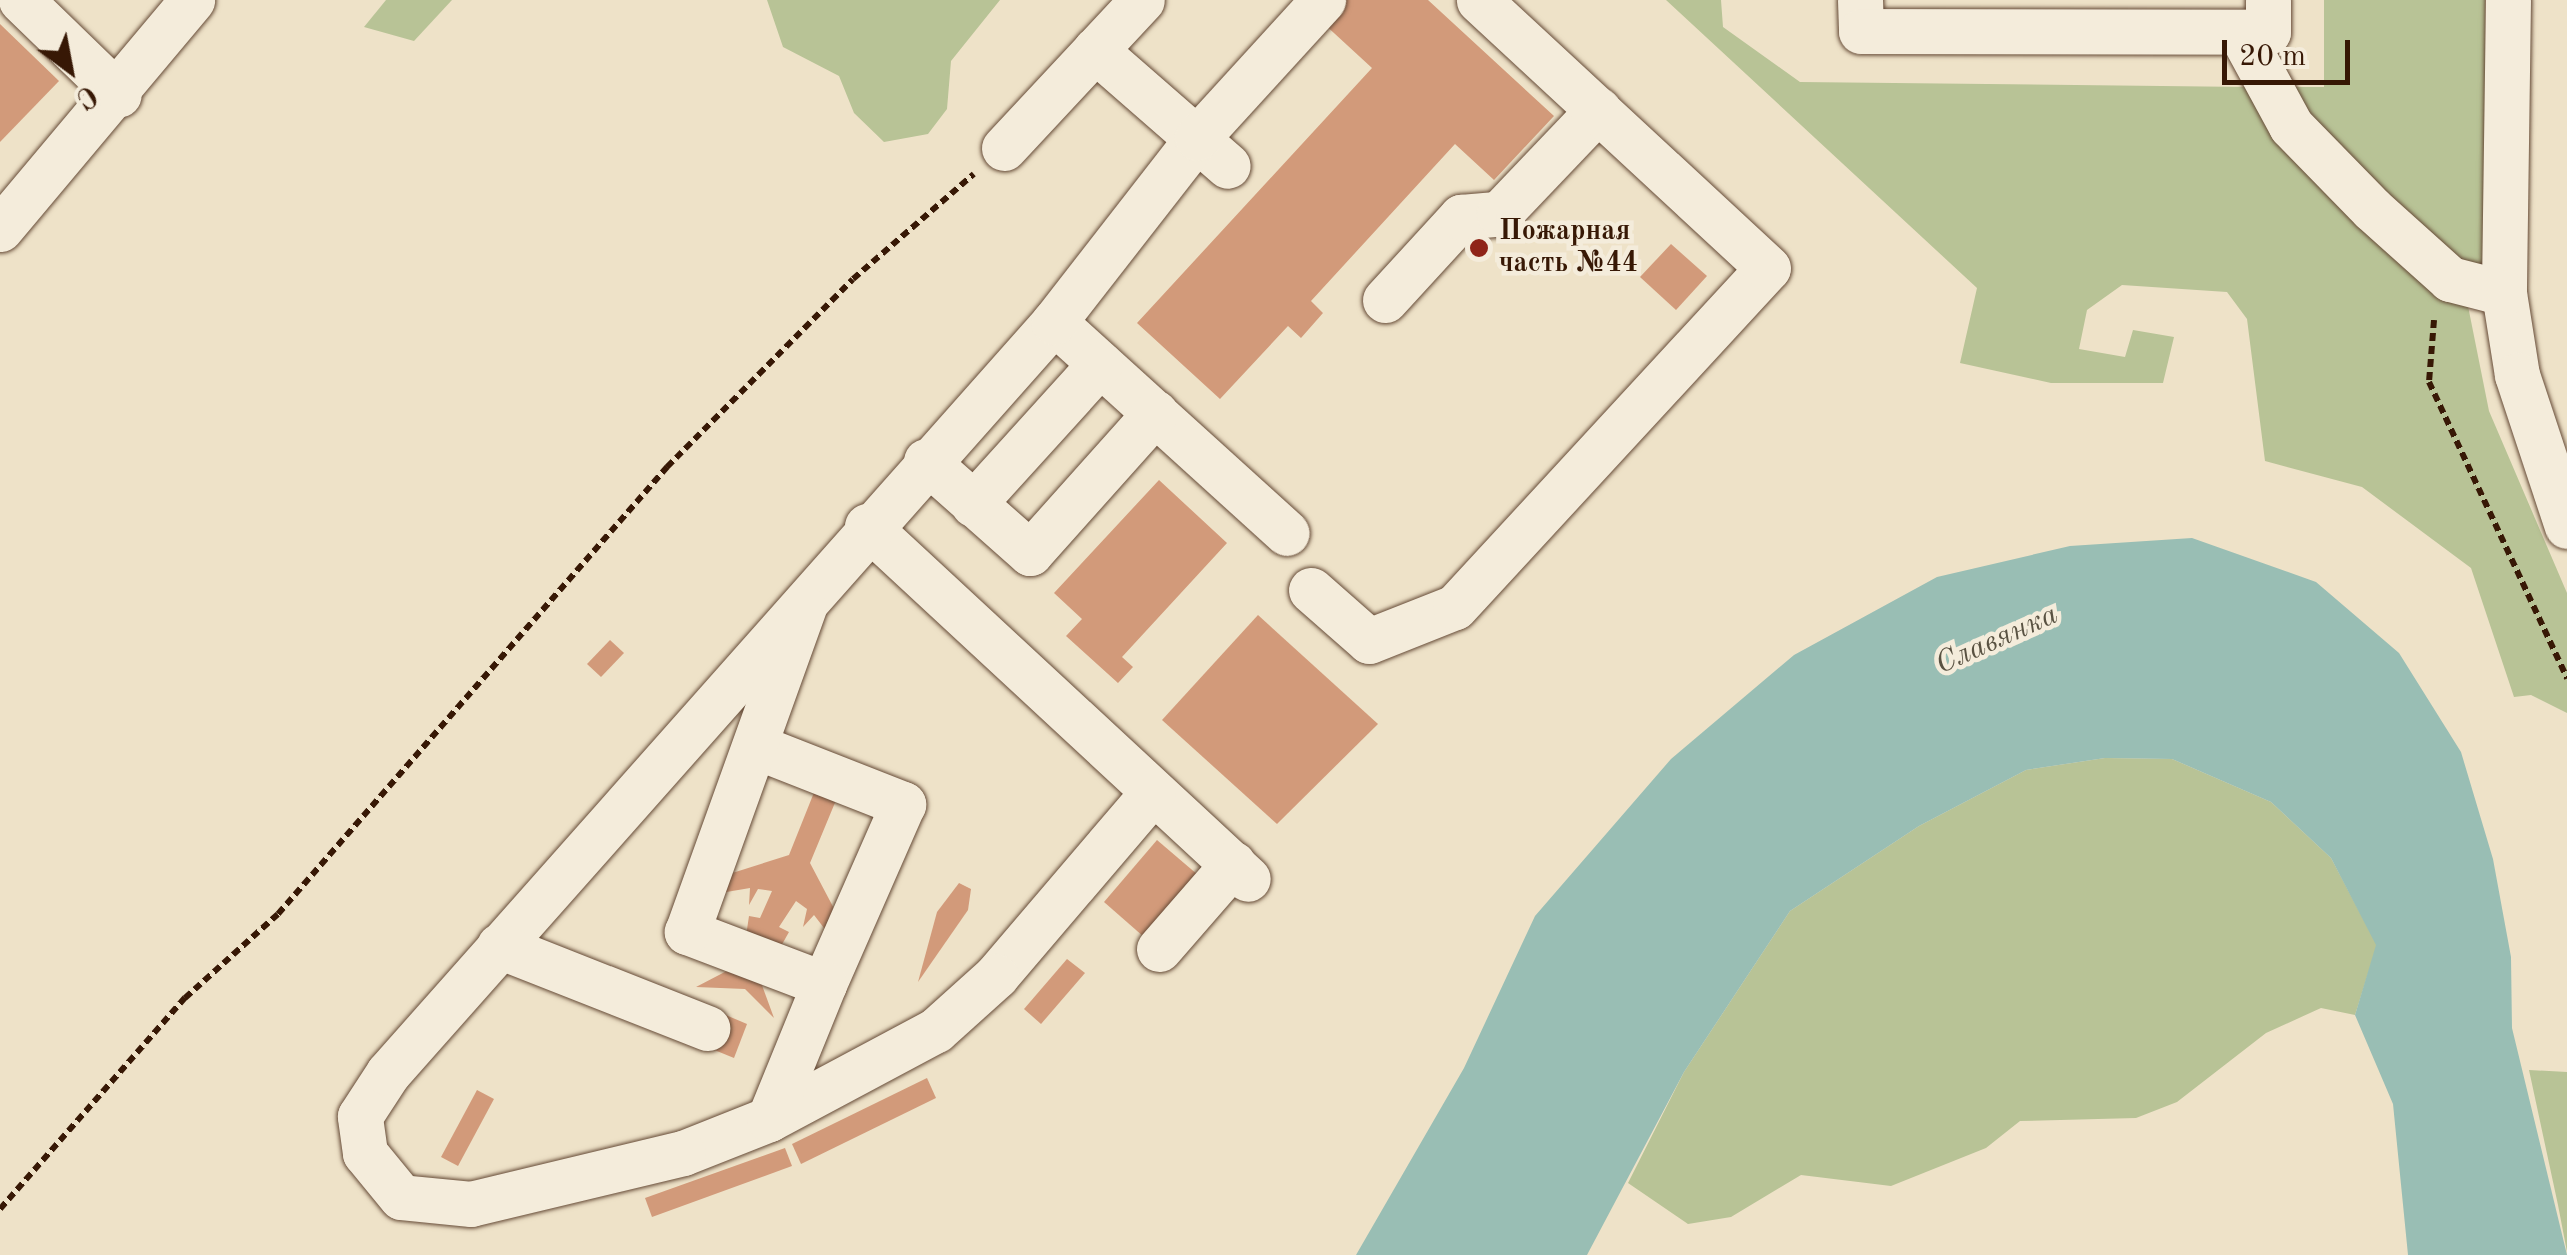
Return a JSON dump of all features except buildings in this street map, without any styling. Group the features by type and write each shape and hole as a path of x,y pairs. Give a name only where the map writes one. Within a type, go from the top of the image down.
{"street":[{"path":"21,0 120,95"},
{"path":"0,229 120,95 192,0"},
{"path":"1004,148 1142,0"},
{"path":"1153,792 996,976 936,1030 769,1119 527,1196 471,1204 401,1196 364,1153 360,1116 499,946 867,526 1212,152 1323,0"},
{"path":"1311,590 1369,642 1455,607 1768,268 1598,110 1526,67 1479,0"},
{"path":"1860,0 1861,30 1966,16 2254,16 2291,126 2372,209 2450,279 2504,293"},
{"path":"2508,0 2504,293 2517,375 2567,526"},
{"path":"1096,50 1212,152"},
{"path":"1385,300 1461,217 1499,214 1598,110"},
{"path":"1054,322 1287,533"},
{"path":"974,504 1100,364"},
{"path":"926,461 1030,554 1155,413"},
{"path":"867,526 1240,872 1160,949"},
{"path":"809,592 760,748 687,932 824,984"},
{"path":"760,748 903,804 769,1119"},
{"path":"499,946 707,1028"}],"path":[{"path":"0,1210 186,998 278,914 667,467 853,279 1004,148"},
{"path":"2434,320 2429,382 2567,678"}],"green space":[{"path":"386,0 452,0 414,41 364,27"},
{"path":"767,0 1000,0 951,61 947,109 928,134 884,142 854,113 839,76 783,47"},
{"path":"1666,0 1721,0 1723,27 1800,82 2248,87 2468,306 2489,411 2567,593 2567,713 2531,695 2514,697 2471,568 2362,487 2265,461 2247,319 2227,292 2122,285 2087,310 2079,349 2125,357 2133,330 2174,337 2163,383 2051,383 1960,363 1977,288"},
{"path":"2324,0 2485,0 2485,276 2469,273 2298,106 2295,87 2324,87"},
{"path":"2105,758 2172,759 2271,802 2331,858 2377,945 2355,1015 2321,1008 2266,1033 2177,1102 2136,1118 2020,1121 1986,1148 1891,1186 1801,1175 1731,1217 1688,1224 1628,1183 1684,1072 1790,911 1919,826 2026,770"},
{"path":"2529,1070 2567,1072 2567,1252 2558,1205"}],"water":[{"name":"Славянка","path":"2192,538 2316,582 2399,653 2461,752 2493,859 2511,957 2512,1028 2567,1255 2408,1255 2393,1104 2355,1015 2376,945 2331,858 2271,802 2172,759 2105,758 2026,770 1919,826 1790,911 1684,1072 1587,1255 1356,1255 1464,1068 1535,916 1671,759 1794,655 1937,577 2070,546"}],"place":[{"name":"Пожарная часть №44","path":"1479,248"}]}
